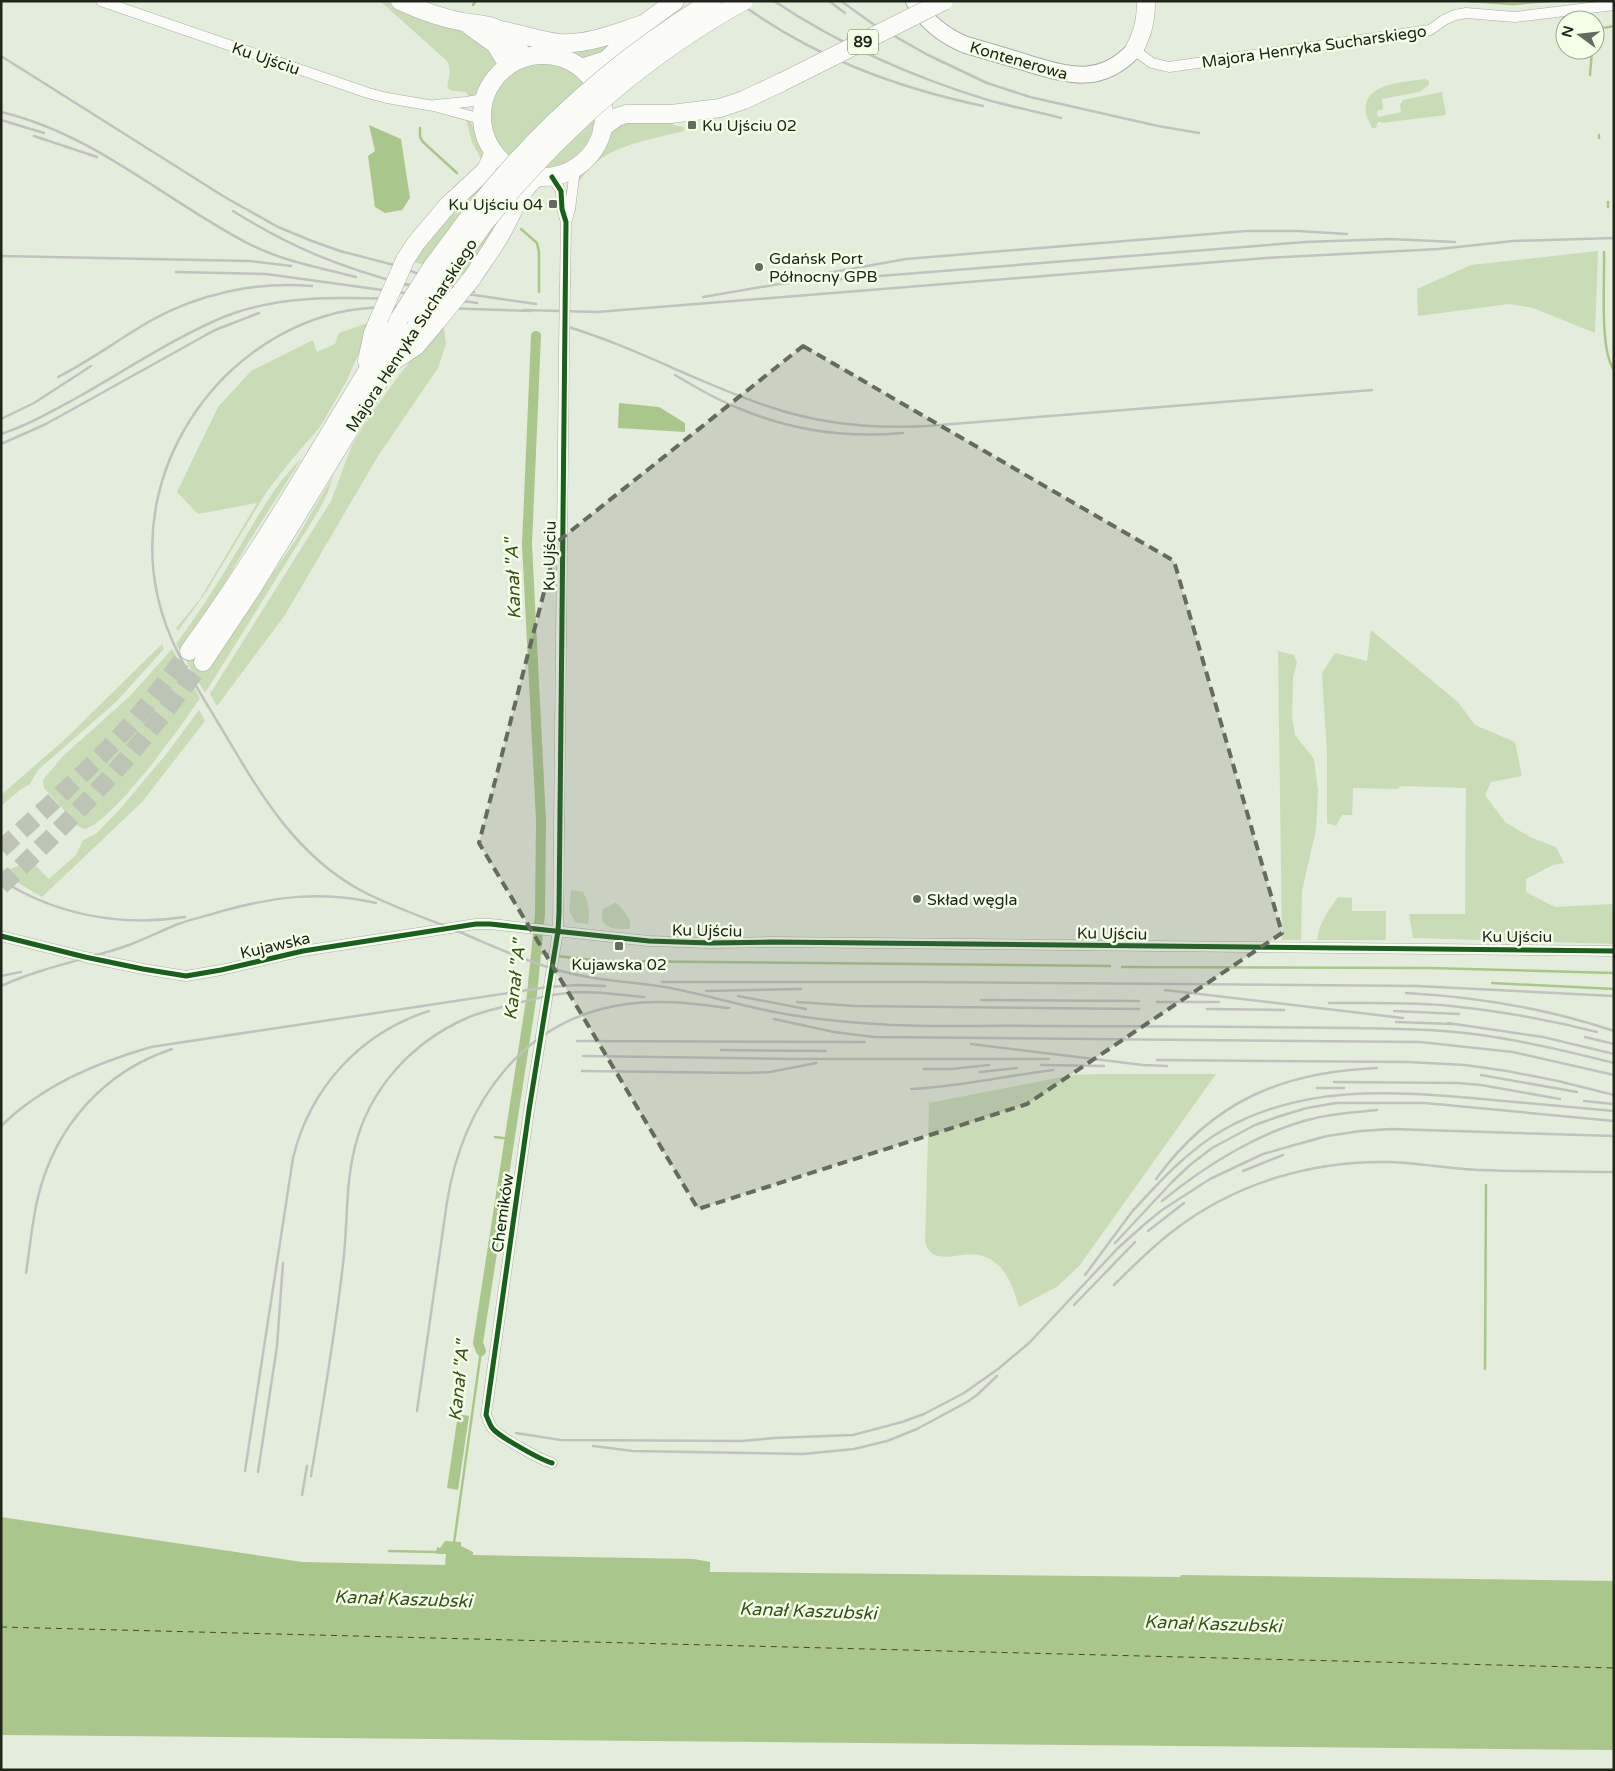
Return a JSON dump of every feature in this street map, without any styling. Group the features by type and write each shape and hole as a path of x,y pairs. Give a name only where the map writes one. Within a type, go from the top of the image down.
{"highway":[{"path":"400,1 420,10 462,22 485,25 541,40 562,43 585,42 644,24"},
{"name":"Majora Henryka Sucharskiego","path":"476,221 491,188 533,142 592,87 649,42 712,1"},
{"name":"Majora Henryka Sucharskiego","path":"441,269 417,319 251,590 196,657 244,571 399,319 441,269 476,221 609,94 674,44 744,1"},
{"name":"89","path":"602,128 617,117 626,114 670,114 720,108 744,100 944,1"},
{"path":"1134,50 1143,33 1146,18 1146,1"},
{"path":"581,68 606,60 644,24 673,2"},
{"path":"462,22 483,34 495,44 508,65"},
{"path":"499,30 512,41 525,57"},
{"path":"390,363 416,346 472,278 502,232 529,183 575,169 591,153 600,137 604,111 596,86 581,68 560,58 547,55 525,57 508,65 492,81 484,99 481,119 486,139 494,152 507,165 515,170 544,177"},
{"path":"364,374 373,333 405,260 416,243 448,205 486,170 494,152"}],"main road":[{"name":"Kontenerowa","path":"914,1 930,22 956,40 1066,74 1088,75 1100,72 1120,63 1134,50"}],"street":[{"name":"Ku Ujściu","path":"100,1 368,93 394,100 434,106 481,119"},
{"name":"Majora Henryka Sucharskiego","path":"1134,50 1152,63 1169,66 1430,30 1444,20 1466,13 1515,17 1614,6"},
{"name":"Ku Ujściu","path":"434,106 484,99"},
{"name":"Ku Ujściu","path":"575,169 570,209 566,222 558,931 649,941 710,943 773,942 1614,951"},
{"name":"Ku Ujściu","path":"544,177 561,191 562,209 566,222"},
{"name":"Kujawska","path":"1,936 85,957 186,976 222,970 303,951 476,924 558,931"},
{"name":"Chemików","path":"552,1463 502,1436 493,1429 486,1415 529,1110 558,931"}],"highlighted area":[{"path":"803,346 1174,561 1282,933 1027,1104 698,1209 479,843 557,542"}],"shaded area":[{"path":"380,1 387,1 404,10 479,35 497,62 480,91 470,98 466,92 450,90 448,87 449,68 447,61"},
{"path":"626,33 608,52 581,59 554,50 527,48 512,36"},
{"path":"543,63 566,69 585,84 509,158 498,143 492,128 490,112 493,98 499,85 510,74 525,67"},
{"path":"1425,79 1429,81 1429,85 1419,92 1382,99 1383,109 1377,111 1378,117 1401,112 1400,105 1403,100 1442,92 1446,115 1378,122 1376,128 1372,128 1366,113 1366,103 1370,95 1377,90 1396,83"},
{"path":"596,114 590,135 579,153 561,165 539,169"},
{"path":"466,119 471,122 478,133 484,165 472,142"},
{"path":"646,120 673,123 673,125 684,127 684,131 637,142 609,154 586,173 576,187 579,174 595,158 608,133 618,123"},
{"path":"491,179 425,265 410,261 422,243 482,180"},
{"path":"515,196 466,276 456,273"},
{"path":"1598,251 1595,333 1533,308 1509,304 1418,316 1417,289 1471,265"},
{"path":"443,320 446,344 438,368 378,456 285,615 217,706 210,694 331,501 352,445 397,378"},
{"path":"373,321 346,382 320,427 267,491 206,592 178,631 176,628 200,599 257,503 198,514 177,492 218,407 251,371 313,340 317,352 335,344 339,333"},
{"path":"302,458 248,543 218,596 183,647 209,666 295,541 333,476 319,510 205,693 176,644 193,621 268,501 284,478"},
{"path":"1371,630 1458,702 1475,725 1515,742 1522,776 1491,782 1485,795 1505,822 1532,838 1556,847 1564,863 1553,865 1526,879 1526,892 1555,907 1614,904 1614,944 1413,938 1409,914 1465,914 1466,788 1401,786 1398,789 1353,788 1352,815 1342,815 1336,826 1327,823 1327,755 1322,673 1335,653 1367,661"},
{"path":"162,644 164,649 116,702 38,770 30,784 1,806 1,795 64,740"},
{"path":"172,649 200,698 163,750 113,809 85,829 79,827 44,788 43,780 63,756 130,696"},
{"path":"1278,651 1294,655 1297,663 1293,677 1292,716 1295,735 1314,759 1318,791 1316,830 1302,891 1301,940 1282,940"},
{"path":"199,710 205,721 142,802 42,897 1,873 1,869 16,867 28,858 49,879 76,855 83,840 97,833 120,809 168,752"},
{"path":"571,890 583,892 587,900 588,924 575,922 569,911"},
{"path":"1338,897 1352,898 1352,911 1386,911 1386,940 1317,940 1327,912"},
{"path":"615,902 630,920 630,929 610,927 602,920 603,909"},
{"path":"1216,1074 1080,1265 1058,1286 1019,1307 1007,1276 991,1259 975,1254 949,1257 934,1255 925,1242 929,1103 1072,1075"}],"water":[{"path":"369,125 401,139 410,198 402,210 385,213 375,207 368,156 375,151"},
{"path":"619,403 659,407 685,423 685,432 618,428"},
{"path":"458,1414 469,1416 458,1490 447,1488"},
{"name":"Kanał Kaszubski","path":"1,1517 302,1562 445,1565 446,1554 436,1554 437,1547 440,1548 445,1541 461,1542 461,1546 473,1552 473,1555 694,1559 710,1562 710,1572 1180,1577 1181,1575 1614,1581 1614,1750 1,1735"}],"waterway":[{"name":"Kanał \"A\"","path":"473,5 476,1"},
{"path":"1468,1 1513,4 1550,1"},
{"path":"1605,28 1614,26"},
{"path":"1590,75 1591,60"},
{"name":"Kanał \"A\"","path":"420,128 420,137 423,142 457,173"},
{"path":"1608,202 1608,207"},
{"name":"Kanał \"A\"","path":"521,229 537,243 539,252 539,292"},
{"path":"1604,252 1606,347 1614,370"},
{"name":"Kanał \"A\"","path":"481,1351 478,1343 532,994 540,914 541,821 527,544 536,336"},
{"path":"537,952 552,955"},
{"path":"557,956 600,961 1110,966"},
{"path":"1122,967 1429,968 1614,973"},
{"path":"1492,983 1614,989"},
{"path":"495,1137 510,1139"},
{"path":"1485,1369 1486,1185"},
{"name":"Kanał \"A\"","path":"454,1543 481,1351"},
{"path":"389,1551 436,1552"}],"ferry route":[{"path":"1,1627 1614,1668"}],"tunnel":[{"path":"1,849 77,779 121,735 189,651"},
{"path":"1,886 109,778 150,731 203,662"}],"railway":[{"path":"737,1 765,21 794,38 854,67 917,89 983,106"},
{"path":"774,1 825,32 906,71 991,101 1061,118"},
{"path":"829,1 845,13"},
{"path":"841,1 873,24 928,55 987,83 1030,97 1158,126 1199,133"},
{"path":"1,56 223,196 278,227 340,251 398,266 439,282 474,292"},
{"path":"1,112 35,122 99,152 220,228 263,251 289,260 356,277"},
{"path":"1,120 44,133"},
{"path":"34,136 97,157"},
{"path":"233,211 276,236 317,255 360,271 407,285"},
{"path":"822,274 906,259 1246,231 1298,231 1347,234"},
{"path":"524,310 597,312 1266,258 1439,249 1513,241 1614,238"},
{"path":"703,297 779,284 1305,242 1390,239 1455,242"},
{"path":"1,256 249,261 291,266"},
{"path":"176,272 266,274 477,303"},
{"path":"401,283 425,288"},
{"path":"58,377 150,321 188,303 249,288 291,285 312,286"},
{"path":"467,294 536,304"},
{"path":"1,434 51,412 170,343 226,316 267,304 288,301 331,298 395,299"},
{"path":"531,311 376,307 336,313 292,329 252,353 218,384 190,420 169,461 156,505 152,551 158,598 168,631 190,676 261,793 295,837 314,857 336,874 360,890 393,905 509,953 554,969 593,978 665,987 804,1017 916,1026 1235,1027 1425,1030 1460,1032 1509,1039 1614,1063"},
{"path":"1,444 46,424 215,330 259,313"},
{"path":"565,326 617,344 718,388 770,407 808,418 867,426 927,426 1372,390"},
{"path":"1,419 34,403 91,366"},
{"path":"675,375 725,403 782,423 802,428 842,433 903,433"},
{"path":"1,880 44,902 90,915 113,919 137,920 185,917"},
{"path":"1,986 32,974 129,945 183,922 241,906 279,899 317,896 356,899 376,903"},
{"path":"1,976 21,972"},
{"path":"662,982 1417,986 1614,996"},
{"path":"1,1126 17,1111 52,1087 90,1068 151,1047 548,987 605,986"},
{"path":"706,991 801,989"},
{"path":"1165,990 1403,1018"},
{"path":"311,1476 340,1291 352,1161 362,1126 382,1087 411,1054 428,1040 447,1028 477,1014 553,995 580,992 644,997"},
{"path":"1406,993 1459,997 1511,1005 1563,1016 1614,1031"},
{"path":"738,996 806,1009"},
{"path":"981,1000 1139,1001"},
{"path":"417,1411 447,1202 455,1166 467,1132 483,1100 504,1072 528,1047 557,1027 590,1013 627,1004 652,1002 729,1008"},
{"path":"797,1002 855,1006 1139,1009"},
{"path":"1157,1002 1219,1002"},
{"path":"1329,1003 1413,1003 1461,1007 1539,1019 1597,1032"},
{"path":"1207,1009 1284,1010"},
{"path":"245,1471 293,1158 301,1132 325,1087 342,1066 381,1033 429,1011"},
{"path":"1394,1011 1459,1014"},
{"path":"774,1019 834,1032 874,1037 1420,1042 1513,1052 1614,1075"},
{"path":"1396,1022 1453,1024"},
{"path":"1448,1023 1543,1037 1614,1054"},
{"path":"1585,1037 1614,1044"},
{"path":"577,1041 865,1042"},
{"path":"971,1044 1143,1065 1167,1066"},
{"path":"26,1273 38,1197 56,1148 70,1125 104,1087 124,1072 147,1059 172,1049"},
{"path":"721,1050 826,1051"},
{"path":"583,1056 790,1059 1049,1059"},
{"path":"1157,1060 1408,1062 1465,1065 1558,1081 1614,1095"},
{"path":"582,1071 746,1073 770,1072 816,1063"},
{"path":"924,1069 951,1069 989,1065"},
{"path":"1041,1065 1104,1066"},
{"path":"980,1072 1017,1068"},
{"path":"1156,1179 1178,1152 1201,1129 1226,1111 1252,1096 1280,1084 1310,1076 1377,1068"},
{"path":"911,1089 964,1084 1053,1070"},
{"path":"1481,1075 1577,1092"},
{"path":"1334,1082 1458,1083 1481,1085 1560,1099"},
{"path":"1317,1088 1344,1088"},
{"path":"1130,1214 1174,1168 1210,1138 1253,1115 1317,1098 1349,1094 1415,1094 1614,1111"},
{"path":"1584,1101 1614,1104"},
{"path":"1115,1243 1172,1182 1212,1148 1255,1125 1307,1108 1336,1103 1425,1103 1614,1121"},
{"path":"1162,1201 1216,1162 1277,1130 1320,1117 1377,1110"},
{"path":"516,1433 561,1440 742,1441 853,1435 902,1422 924,1414 964,1393 998,1369 1029,1343 1118,1248 1162,1210 1210,1179 1263,1154 1327,1136 1391,1129 1614,1136"},
{"path":"1243,1171 1283,1155"},
{"path":"1114,1285 1173,1231 1197,1214 1249,1188 1304,1170 1361,1162 1390,1162 1481,1170 1614,1172"},
{"path":"1148,1231 1184,1203"},
{"path":"1085,1275 1134,1209"},
{"path":"1074,1305 1135,1242"},
{"path":"258,1472 277,1346 283,1263"},
{"path":"593,1446 633,1451 803,1454 854,1449 887,1441 917,1429 967,1402 997,1376"},
{"path":"302,1495 307,1466"}],"cycle path":[{"path":"552,177 561,191 562,209 566,222 559,913 558,931 529,1110 486,1415 492,1428 497,1433 539,1458 552,1463"},
{"path":"1,936 85,957 186,976 303,951 476,924 649,941 710,943 773,942 1614,951"}],"place":[{"name":"Ku Ujściu 02","path":"692,125"},
{"name":"Ku Ujściu 04","path":"553,204"},
{"name":"Gdańsk Port Północny GPB","path":"759,267"},
{"name":"Skład węgla","path":"917,899"},
{"name":"Kujawska 02","path":"619,946"}]}
